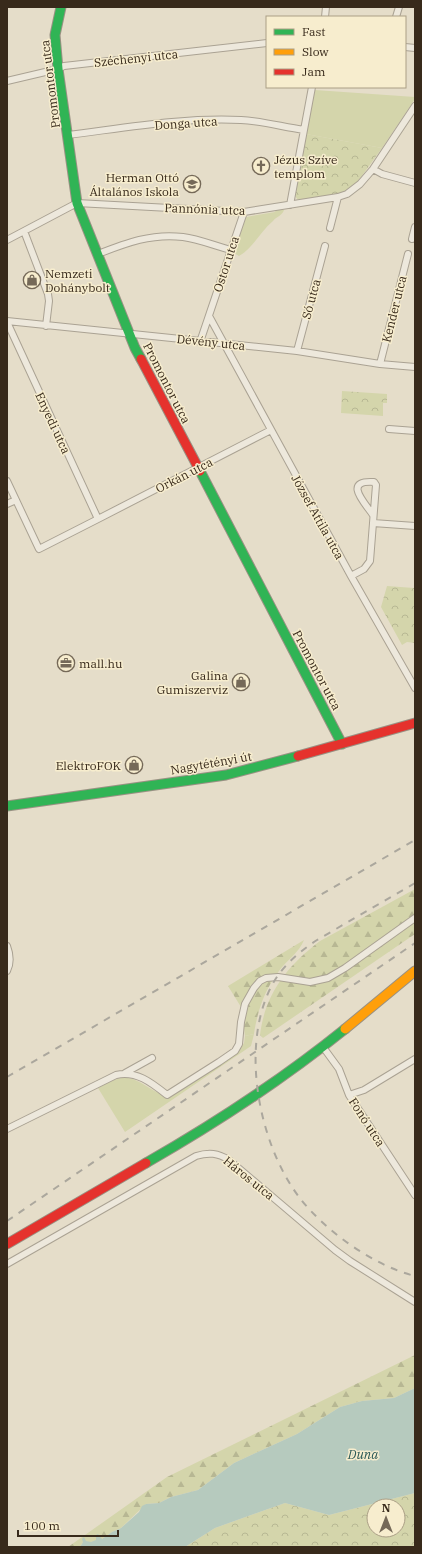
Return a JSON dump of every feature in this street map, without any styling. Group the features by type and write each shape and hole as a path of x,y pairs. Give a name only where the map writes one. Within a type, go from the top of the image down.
{"main road":[{"name":"Promontor utca","path":"61,7 55,35 58,69 77,203 134,348 342,744"},
{"name":"Nagytétényi út","path":"7,806 226,775 415,723"},
{"path":"7,1244 204,1129 323,1047 378,1004 415,972"}],"street":[{"name":"Széchenyi utca","path":"7,81 58,69 64,66 266,43"},
{"path":"290,205 312,88"},
{"name":"Pannónia utca","path":"77,203 244,212 338,197 354,189 372,168 415,106"},
{"name":"Donga utca","path":"68,135 185,122 232,120 250,121 304,130"},
{"path":"372,168 382,174 415,183"},
{"path":"330,228 338,197"},
{"path":"7,240 77,203"},
{"name":"Ostor utca","path":"200,342 244,212"},
{"path":"412,239 415,227"},
{"path":"24,231 48,294 49,301 46,326"},
{"path":"98,254 132,241 165,237 183,237 231,250"},
{"name":"Só utca","path":"297,351 325,246"},
{"name":"Kender utca","path":"380,364 408,254"},
{"path":"209,316 223,344"},
{"name":"Dévény utca","path":"7,322 297,351 380,364 415,367"},
{"name":"Enyedi utca","path":"7,322 96,520"},
{"name":"József Attila utca","path":"223,344 351,576 415,688"},
{"path":"389,429 415,431"},
{"name":"Orkán utca","path":"16,500 39,549 271,430"},
{"path":"7,481 16,500 7,504"},
{"path":"351,576 364,569 370,561 376,485 374,482 363,481 357,488 358,493 373,515"},
{"path":"373,523 415,526"},
{"path":"125,1073 140,1076 167,1094 229,1056 234,1051 239,1044 245,1004 254,988 260,981 266,978 278,977 310,982 328,978 345,968 415,918"},
{"path":"7,946 10,956 10,964 7,971"},
{"name":"Fonó utca","path":"323,1047 339,1069 349,1095 415,1195"},
{"path":"7,1129 110,1077 125,1073 152,1058"},
{"path":"349,1095 364,1090 415,1058"},
{"name":"Háros utca","path":"7,1264 196,1156 213,1154 221,1155 229,1160 350,1261 415,1302"}],"green space":[{"path":"315,90 415,97 415,99 382,148 306,134"},
{"path":"306,134 382,148 359,180 347,190 338,194 298,200 295,196"},
{"path":"276,210 284,210 282,214 268,225 253,244 244,252 239,256 234,253 246,217 275,212"},
{"path":"342,391 387,394 387,403 383,403 383,416 341,413"},
{"path":"415,571 415,643 407,642 402,645 381,607 387,586 414,588"},
{"path":"415,889 415,934 263,1038 260,1035 263,1020 272,994 297,960 320,941"},
{"path":"304,940 296,953 282,967 270,985 257,1017 254,1034 245,1036 241,1007 228,986"},
{"path":"254,1034 251,1046 125,1132 98,1088 116,1079 128,1078 140,1082 158,1093 171,1097 237,1053 244,1043 245,1036"},
{"path":"415,1355 415,1388 394,1398 362,1401 340,1407 297,1434 234,1463 198,1490 171,1497 159,1503 146,1504 121,1528 102,1539 91,1542 83,1542 80,1547 68,1547 167,1477"},
{"path":"415,1493 415,1547 185,1547 215,1528 285,1503 329,1515 366,1506 366,1538 406,1538 406,1498 395,1498"}],"water":[{"name":"Duna","path":"415,1388 415,1493 395,1498 366,1498 366,1506 329,1515 285,1503 215,1528 185,1547 80,1547 84,1537 86,1541 91,1542 96,1540 96,1535 98,1534 102,1539 121,1528 139,1512 142,1506 146,1504 159,1503 171,1497 198,1490 234,1463 297,1434 340,1407 362,1401 394,1398"}],"railway":[{"path":"7,1077 415,840"},
{"path":"415,883 317,940 297,955 285,967 271,987 262,1011 257,1038 256,1066 258,1095 264,1123 273,1150 285,1175 299,1197 322,1222 351,1246 383,1264 415,1276"},
{"path":"7,1221 415,943"}],"traffic: fast":[{"path":"61,7 55,35 58,69 77,203 135,348 141,359"},
{"path":"200,471 342,744"},
{"path":"7,806 226,775 298,756"},
{"path":"146,1163 248,1100 298,1065 345,1029"}],"traffic: slow":[{"path":"345,1029 415,971"}],"traffic: jam":[{"path":"141,359 200,471"},
{"path":"298,756 415,723"},
{"path":"7,1244 146,1163"}],"place":[{"name":"Jézus Szíve templom","path":"261,166"},
{"name":"Herman Ottó Általános Iskola","path":"192,184"},
{"name":"Nemzeti Dohánybolt","path":"32,280"},
{"name":"mall.hu","path":"66,663"},
{"name":"Galina Gumiszerviz","path":"241,682"},
{"name":"ElektroFOK","path":"134,765"}]}
